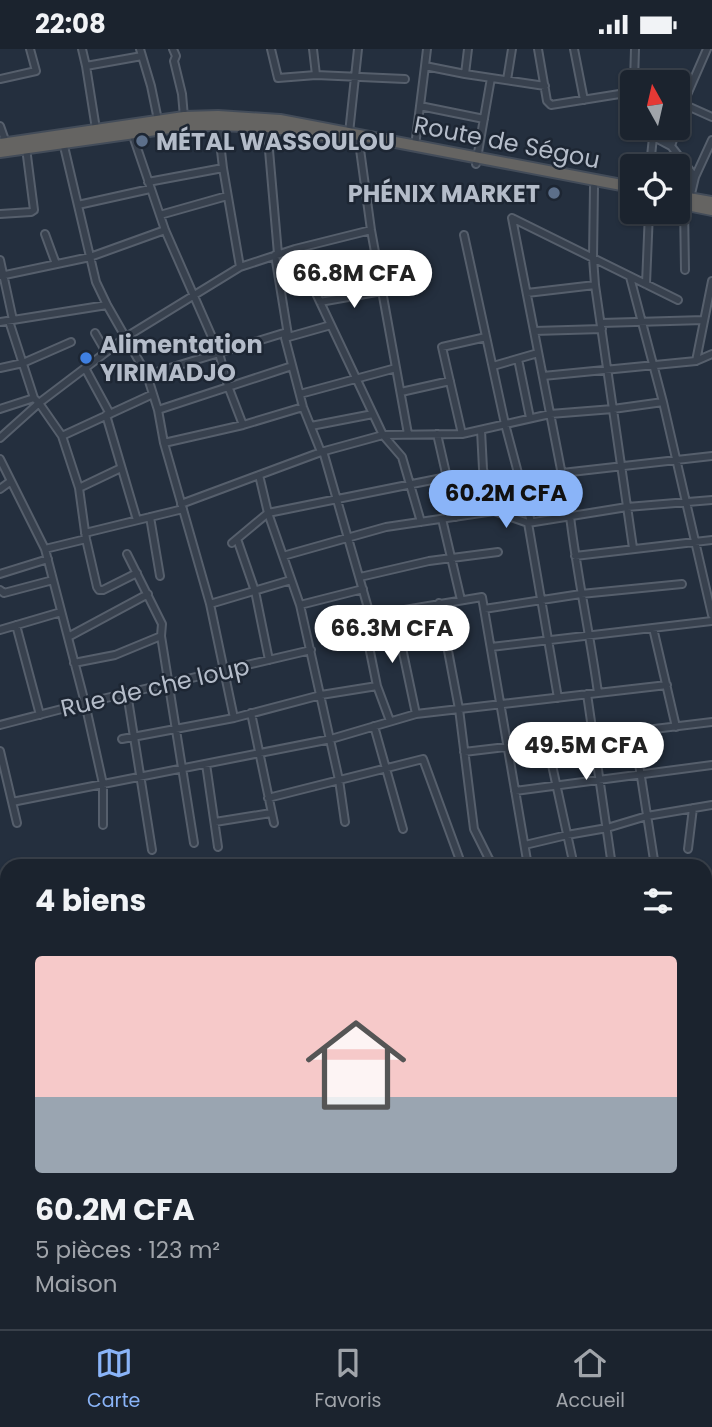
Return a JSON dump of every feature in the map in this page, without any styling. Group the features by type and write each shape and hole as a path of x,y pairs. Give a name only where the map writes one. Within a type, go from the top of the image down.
{"highway":[{"name":"Route de Ségou","path":"2,146 184,117 281,120 415,146 620,192"},
{"name":"Route de Ségou","path":"2,146 26,148 184,126 267,127 620,185"},
{"path":"690,201 712,202"},
{"path":"690,203 712,210"}],"street":[{"path":"0,79 36,71 30,49"},
{"path":"82,49 96,129"},
{"path":"173,49 184,117"},
{"path":"271,49 278,78 316,75 405,79"},
{"path":"313,49 316,75"},
{"path":"349,133 358,49"},
{"path":"415,146 427,49"},
{"path":"465,74 468,49"},
{"path":"507,81 512,49"},
{"path":"538,49 547,101 551,105 620,94"},
{"path":"584,49 575,50 584,100"},
{"path":"634,70 635,49"},
{"path":"690,89 709,49"},
{"path":"86,66 141,52 158,120"},
{"path":"425,66 545,86"},
{"path":"477,161 491,78"},
{"path":"420,106 484,119"},
{"path":"690,107 712,117"},
{"path":"218,125 240,267"},
{"path":"0,126 2,146"},
{"path":"267,127 277,254 288,335 285,338 303,407 338,499 370,615"},
{"path":"132,133 160,215 219,353 243,425"},
{"path":"659,140 671,146 695,177"},
{"path":"671,146 673,140"},
{"path":"63,142 96,282 147,375 158,410 164,443 210,604 234,718"},
{"path":"359,142 371,230 408,435"},
{"path":"690,186 711,145"},
{"path":"0,214 34,210 26,148"},
{"path":"78,205 223,168"},
{"path":"594,187 595,285 633,548"},
{"path":"160,215 228,197"},
{"path":"598,693 570,516 512,218 678,300"},
{"path":"646,284 648,224"},
{"path":"683,224 685,270"},
{"path":"2,276 90,257 166,230"},
{"path":"0,438 37,400 126,337 240,267 277,254 371,230"},
{"path":"45,234 56,264"},
{"path":"464,235 529,523 558,698"},
{"path":"295,249 383,435 402,457 421,522"},
{"path":"0,260 11,320 23,363 37,400 62,436 79,488 85,536 97,587 103,590 137,573"},
{"path":"630,277 663,402 695,541 708,581 712,615"},
{"path":"696,361 712,281"},
{"path":"527,293 595,285"},
{"path":"320,302 382,291"},
{"path":"0,322 107,305"},
{"path":"534,331 641,321 704,320"},
{"path":"147,375 219,353 331,325"},
{"path":"95,333 106,352"},
{"path":"462,434 442,347 486,337"},
{"path":"0,368 23,363 71,342"},
{"path":"493,366 538,352"},
{"path":"543,376 696,361 712,354"},
{"path":"518,359 530,418"},
{"path":"158,410 292,366"},
{"path":"85,368 108,414 137,520"},
{"path":"300,394 396,368"},
{"path":"401,392 450,381"},
{"path":"62,436 153,394"},
{"path":"0,409 37,400"},
{"path":"45,549 182,507 322,452 383,435 462,434 550,414 663,402"},
{"path":"164,443 243,425 303,407"},
{"path":"310,426 373,414"},
{"path":"481,430 483,469 494,511"},
{"path":"437,434 456,517"},
{"path":"562,473 712,456"},
{"path":"0,459 48,559 103,784 103,825"},
{"path":"79,488 121,468"},
{"path":"259,475 268,513 300,605 331,739 345,822"},
{"path":"269,660 255,591 234,541 268,513 447,477"},
{"path":"0,489 11,481"},
{"path":"283,556 386,527 494,511 529,523 627,507 712,499"},
{"path":"150,517 160,576"},
{"path":"442,519 461,600"},
{"path":"575,555 712,540"},
{"path":"360,577 429,561 498,552"},
{"path":"127,554 161,619 161,636 194,843"},
{"path":"0,574 48,559"},
{"path":"0,590 4,593 53,580"},
{"path":"210,604 291,580"},
{"path":"484,609 581,594 682,584"},
{"path":"300,605 363,589"},
{"path":"68,637 148,594"},
{"path":"390,721 377,686 363,617 482,597 527,859"},
{"path":"439,603 459,709 474,829 489,859"},
{"path":"394,610 416,714"},
{"path":"0,630 61,612"},
{"path":"491,647 712,621"},
{"path":"16,625 40,715"},
{"path":"653,628 676,727"},
{"path":"74,663 115,655 161,636"},
{"name":"Rue de che loup","path":"0,725 311,650"},
{"path":"12,802 331,739 416,714 667,685"},
{"path":"122,739 234,718 321,695 377,686"},
{"path":"127,693 152,850"},
{"path":"587,694 611,859"},
{"path":"251,713 274,823"},
{"path":"464,752 712,722"},
{"path":"374,726 403,829"},
{"path":"634,731 654,859"},
{"path":"547,742 572,859"},
{"path":"0,751 17,823"},
{"path":"268,798 423,759 460,859"},
{"path":"206,764 218,847"},
{"path":"515,790 712,765"},
{"path":"525,845 607,828 647,815 712,805"},
{"path":"688,849 693,808"},
{"path":"215,822 271,813"}],"place":[{"name":"MÉTAL WASSOULOU","path":"142,141"},
{"name":"PHÉNIX MARKET","path":"554,193"},
{"name":"Alimentation YIRIMADJO","path":"86,358"}]}
